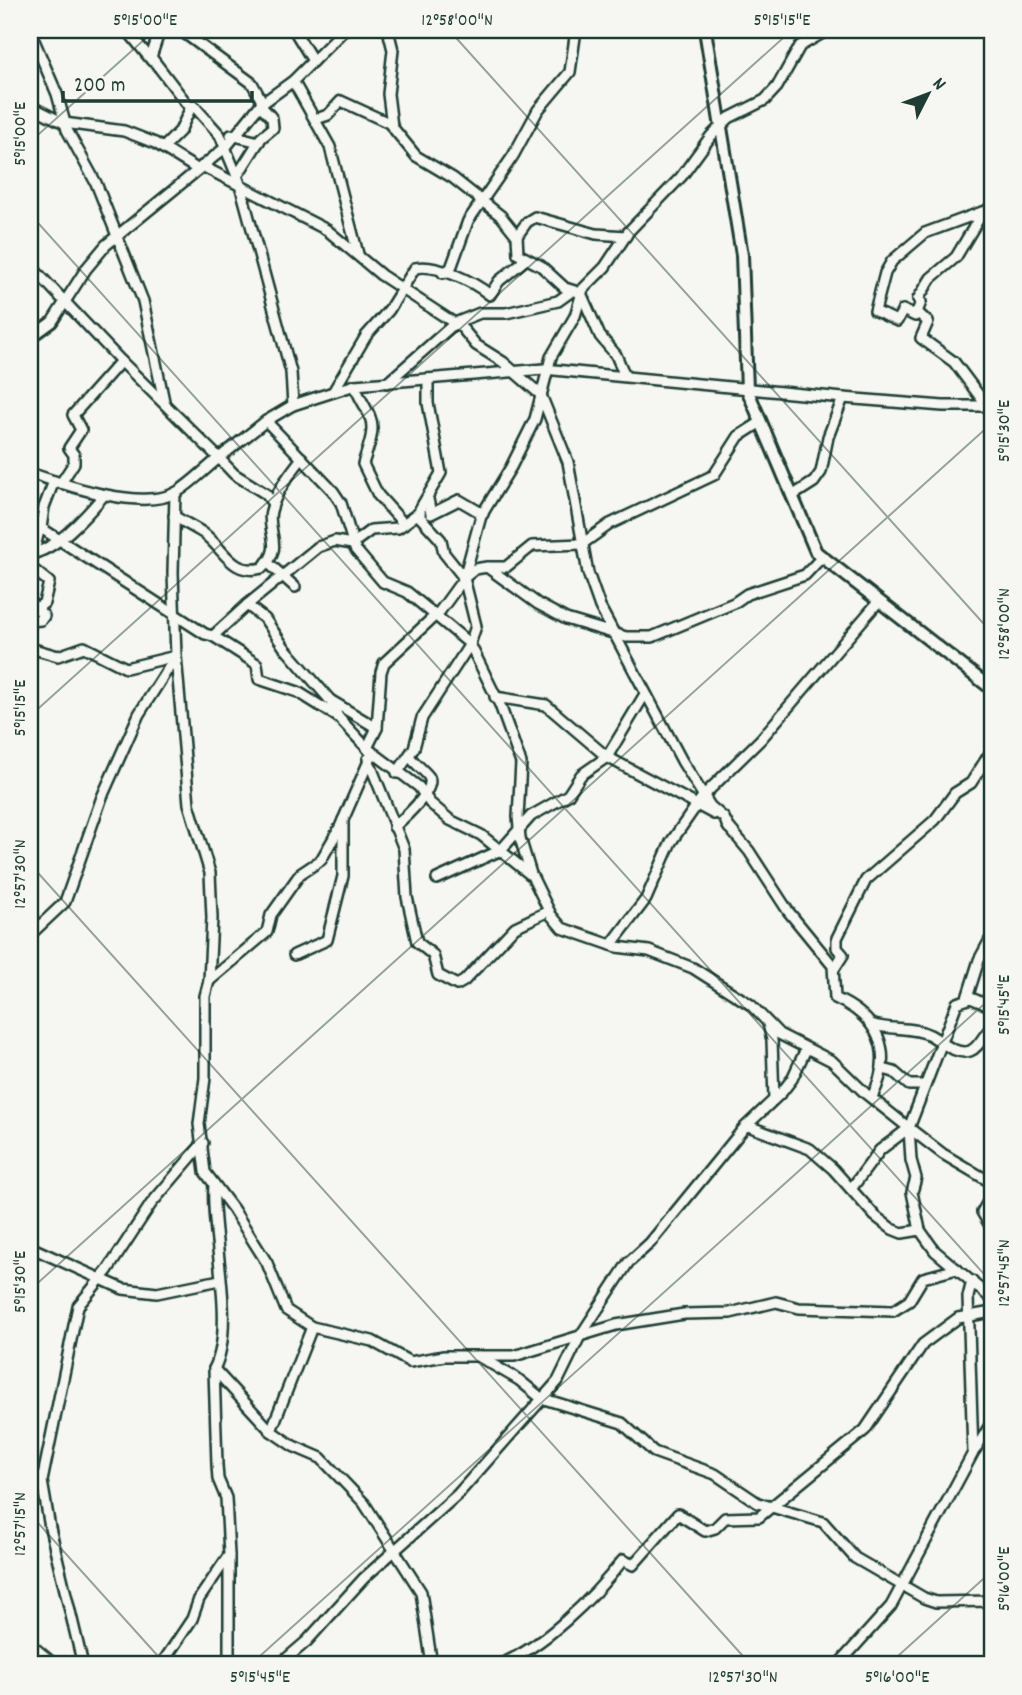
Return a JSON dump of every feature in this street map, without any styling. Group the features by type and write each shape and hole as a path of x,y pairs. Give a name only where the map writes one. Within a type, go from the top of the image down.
{"main road":[{"path":"705,30 742,255 747,389 816,552 992,689"}],"street":[{"path":"127,30 191,107 194,106 214,126 226,147 238,180 291,372 293,405"},
{"path":"153,63 150,52 160,30"},
{"path":"180,30 255,85 262,104 272,118 273,128 259,142 238,180"},
{"path":"294,30 313,61"},
{"path":"30,338 52,323 86,269 117,235 226,147 262,104 293,81 344,30"},
{"path":"388,30 393,50 388,94 393,126"},
{"path":"443,273 451,268 468,221 484,202 513,156 531,121 570,72 576,30"},
{"path":"387,383 455,323 480,313 512,313 558,301 576,292 605,267 626,236 675,185 721,125 738,112 765,100 777,87 800,46 828,30"},
{"path":"30,31 57,94 64,123 96,183 151,328 164,402"},
{"path":"293,81 316,119 318,132 330,147 358,254"},
{"path":"316,119 328,115 341,101 393,126 416,156 453,178 484,202 517,236"},
{"path":"30,106 64,123 117,129 163,148 200,167 238,180 327,230 401,289 455,323 481,349 541,395 568,462 582,544 600,607 700,800 749,851 788,911 834,969"},
{"path":"163,148 180,131 191,107"},
{"path":"214,126 235,137 259,142"},
{"path":"989,208 956,257 931,278 918,299 921,302 915,316 903,310 897,321 875,311 885,273 892,261 925,233 989,208"},
{"path":"625,376 616,355 600,336 576,292 541,266 525,260 516,252 517,236 535,217 596,234 626,236"},
{"path":"332,392 366,336 389,310 416,267 443,273 472,284 490,295 499,281 525,260"},
{"path":"30,264 121,361 234,474 266,494 273,504"},
{"path":"464,578 483,514 535,419 551,357 575,316 576,292"},
{"path":"917,312 928,322 921,338 954,362 990,406"},
{"path":"30,621 43,619 34,605 44,603 49,582 30,567 40,527 57,482 74,463 74,455 69,448 81,430 73,415 121,361"},
{"path":"30,473 104,495 131,499 175,494 266,421 293,405 355,385 514,372 547,370 843,398 990,406"},
{"path":"213,636 318,547 335,541 352,544 371,530 389,531 420,512 438,482 442,467 428,403 428,379"},
{"path":"355,385 361,404 371,418 371,436 363,464 377,495 404,524"},
{"path":"792,496 814,482 821,472 828,437 843,398"},
{"path":"266,421 341,503 352,544 383,582 407,592 435,612 450,630 470,644 495,697 521,763 519,830 532,876 550,911 566,931 611,945 649,951 693,968 741,996 779,1034 832,1062 943,1154 992,1183"},
{"path":"367,748 377,728 384,663 435,612 464,578 475,569 506,567 532,546 582,544 610,524 714,475 738,436 761,422"},
{"path":"992,439 988,458 992,466 992,485"},
{"path":"174,516 205,534 233,565 259,570 267,562 275,540 270,518 273,504 302,458"},
{"path":"175,494 173,611 189,804 210,866 212,918 209,981 205,996 205,1078 199,1124 205,1172 267,1264 286,1310 312,1327 372,1341 410,1362 444,1356 514,1356 616,1325 684,1314 730,1313 776,1302 799,1308 893,1311 909,1301 923,1278 957,1269"},
{"path":"33,554 59,539 85,518 104,495"},
{"path":"428,499 431,514 459,500 483,514"},
{"path":"397,773 419,735 422,718 470,644 476,626 464,578 444,553 440,540 422,520 420,512"},
{"path":"30,516 40,527 205,634 213,636 257,664 259,679 298,692 338,717 372,754 321,860 300,874 271,915 267,932 209,981"},
{"path":"486,567 538,604 566,619 615,635 652,637 682,626 747,594 805,575 822,557"},
{"path":"267,562 296,587"},
{"path":"611,945 646,899 671,842 700,800 761,738 879,601"},
{"path":"247,605 265,619 284,647 330,700 338,717"},
{"path":"30,649 61,656 73,649 84,647 126,668 176,656"},
{"path":"30,935 65,902 105,790 133,726 176,656"},
{"path":"437,879 501,850 531,816 568,795 582,775 607,757 645,694"},
{"path":"495,697 546,705 607,757 656,785 700,800"},
{"path":"330,700 377,728"},
{"path":"367,748 419,787 424,796 450,820 466,825 532,876"},
{"path":"872,1097 883,1069 882,1045 870,1023 849,1003 835,998 834,969 843,955 836,946 837,938 866,880 935,820 955,793 971,783 992,750"},
{"path":"394,827 424,796 430,780 409,756"},
{"path":"368,759 404,849 407,898 417,942 433,955 434,971 457,985 478,968 515,927 550,911"},
{"path":"295,955 327,940 343,876 343,818"},
{"path":"992,936 979,960 967,998 953,1009 909,1128 911,1160 916,1178 912,1192 919,1230 935,1251 992,1299"},
{"path":"967,998 992,1007"},
{"path":"767,1023 772,1040 774,1099"},
{"path":"870,1023 894,1031 920,1031 942,1044 968,1051 992,1027"},
{"path":"279,1665 307,1641 364,1578 458,1494 558,1381 579,1338 628,1263 650,1243 748,1126 792,1079 806,1049"},
{"path":"883,1069 894,1072 909,1085 925,1085"},
{"path":"748,1126 810,1149 834,1168 851,1189 892,1229 902,1233 919,1230"},
{"path":"851,1189 880,1150 909,1128"},
{"path":"83,1665 50,1528 42,1481 78,1306 99,1281 151,1204 203,1143"},
{"path":"214,1184 212,1202 218,1231 216,1250 220,1280 221,1356 214,1369 218,1479 226,1497 229,1555 229,1665"},
{"path":"992,1195 982,1212 992,1229"},
{"path":"30,1247 99,1281 123,1289 157,1293 220,1280"},
{"path":"972,1281 968,1297 973,1453"},
{"path":"498,1665 513,1660 540,1641 608,1580 624,1560 633,1566 678,1514 705,1531 715,1528 725,1518 751,1519 769,1508 864,1430 923,1344 958,1318 992,1312"},
{"path":"271,1431 312,1327"},
{"path":"477,1356 541,1398 622,1423 654,1452 715,1474 769,1508 823,1522 855,1558 936,1602 992,1601"},
{"path":"214,1369 271,1431 293,1446 321,1458 341,1476 363,1503 421,1592 432,1665"},
{"path":"838,1665 881,1619 992,1422"},
{"path":"161,1665 192,1619 199,1599 229,1555"},
{"path":"30,1644 55,1665"}]}
